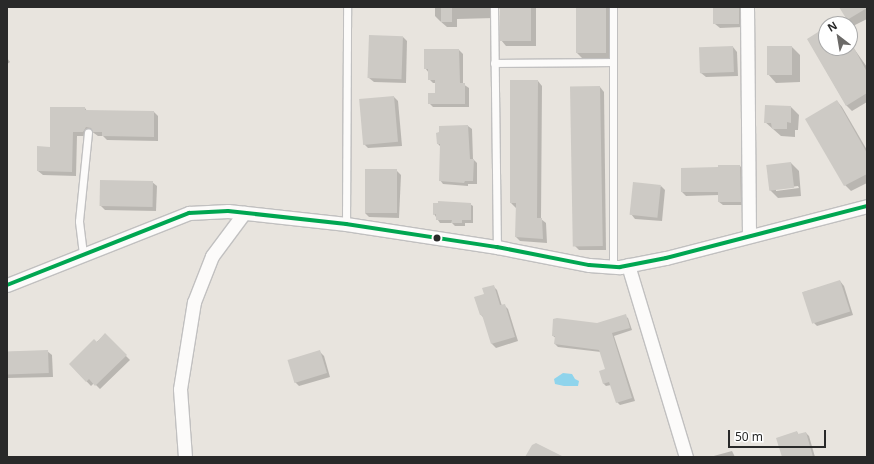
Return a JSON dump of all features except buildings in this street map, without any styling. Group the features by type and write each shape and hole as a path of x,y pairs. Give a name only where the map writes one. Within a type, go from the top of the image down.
{"street":[{"path":"747,7 749,236"},
{"path":"7,285 190,213 228,211 346,224 497,247 588,265 613,266 628,265 666,258 867,206"},
{"path":"184,457 180,389 194,302 212,256 244,213"},
{"path":"628,265 686,457"}],"lane":[{"path":"346,224 347,7"},
{"path":"494,7 497,247"},
{"path":"613,7 613,266"},
{"path":"494,64 612,62"},
{"path":"83,254 79,221 88,132"}],"water":[{"path":"563,373 572,374 575,379 579,381 578,386 564,386 555,384 554,379"}],"transit line":[{"path":"7,285 189,213 228,211 346,224 497,247 589,265 620,267 666,258 867,206"}]}
